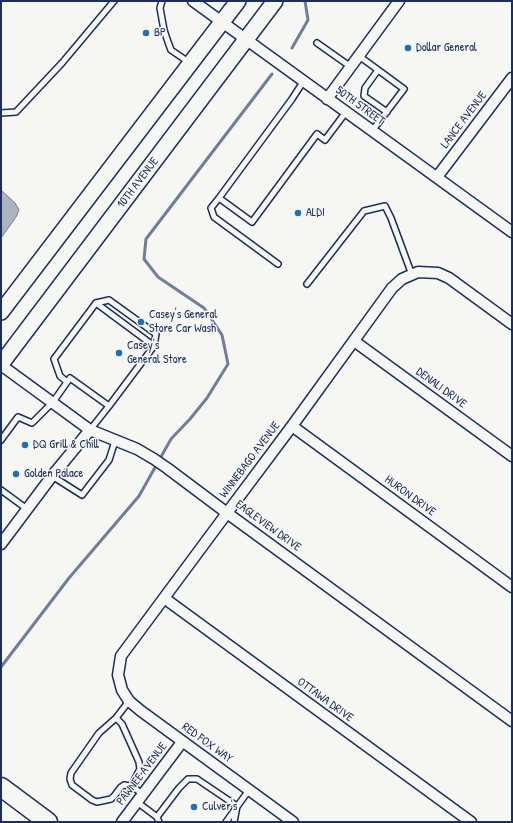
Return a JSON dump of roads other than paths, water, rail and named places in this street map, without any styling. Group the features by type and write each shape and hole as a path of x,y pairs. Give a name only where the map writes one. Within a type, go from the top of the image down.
{"highway":[{"path":"1,787 48,822"}],"main road":[{"path":"1,312 238,1"},
{"name":"10TH AVENUE","path":"1,364 275,1"}],"street":[{"name":"50TH STREET","path":"193,1 512,232"},
{"path":"328,99 399,1"},
{"name":"LANCE AVENUE","path":"437,177 512,78"},
{"path":"415,274 438,272 449,278 512,324"},
{"name":"WINNEBAGO AVENUE","path":"118,675 121,656 292,426 392,288 402,279 415,274"},
{"name":"DENALI DRIVE","path":"354,341 512,456"},
{"name":"EAGLEVIEW DRIVE","path":"1,364 90,430 137,449 167,468 512,722"},
{"name":"HURON DRIVE","path":"292,426 512,588"},
{"path":"1,544 52,476 90,430"},
{"name":"OTTAWA DRIVE","path":"164,598 471,822"},
{"name":"RED FOX WAY","path":"118,675 122,690 129,701 182,742 293,822"},
{"name":"PAWNEE AVENUE","path":"122,822 182,742"}],"lane":[{"path":"1,113 16,112 62,63 114,1"},
{"path":"162,1 160,8 168,42 172,50 191,64"},
{"path":"317,43 351,67"},
{"path":"359,56 404,89 372,131"},
{"path":"378,70 365,88 364,96 386,112"},
{"path":"278,264 214,217 211,208 304,82"},
{"path":"219,198 252,222 317,134 325,140 346,112"},
{"path":"307,284 364,211 385,206 415,274"},
{"path":"67,382 60,376 54,360 96,303 108,300 156,334 154,346 90,430"},
{"path":"96,303 154,346"},
{"path":"1,440 18,417 32,423 53,402 70,378 109,406"},
{"path":"52,476 82,495 109,460 115,441"},
{"path":"1,490 27,509"},
{"path":"129,701 116,718 99,734 71,773 70,779 72,785 97,802 111,798 121,787 127,785 132,786 143,794"},
{"path":"116,718 122,724 139,762 140,769 132,786"},
{"path":"137,802 158,820 179,788 188,779 197,779 237,806"},
{"path":"226,822 249,790"},
{"path":"234,822 237,806"}],"waterway":[{"path":"292,48 308,20 305,1"},
{"path":"1,667 69,578 139,496 171,439 207,398 228,364 222,335 204,308 158,277 144,259 146,239 272,74"}],"place":[{"name":"BP","path":"146,33"},
{"name":"Dollar General","path":"408,48"},
{"name":"ALDI","path":"298,213"},
{"name":"Casey's General Store Car Wash","path":"141,322"},
{"name":"Casey's General Store","path":"119,353"},
{"name":"DQ Grill & Chill","path":"25,445"},
{"name":"Golden Palace","path":"16,474"},
{"name":"Culver's","path":"194,807"}]}
